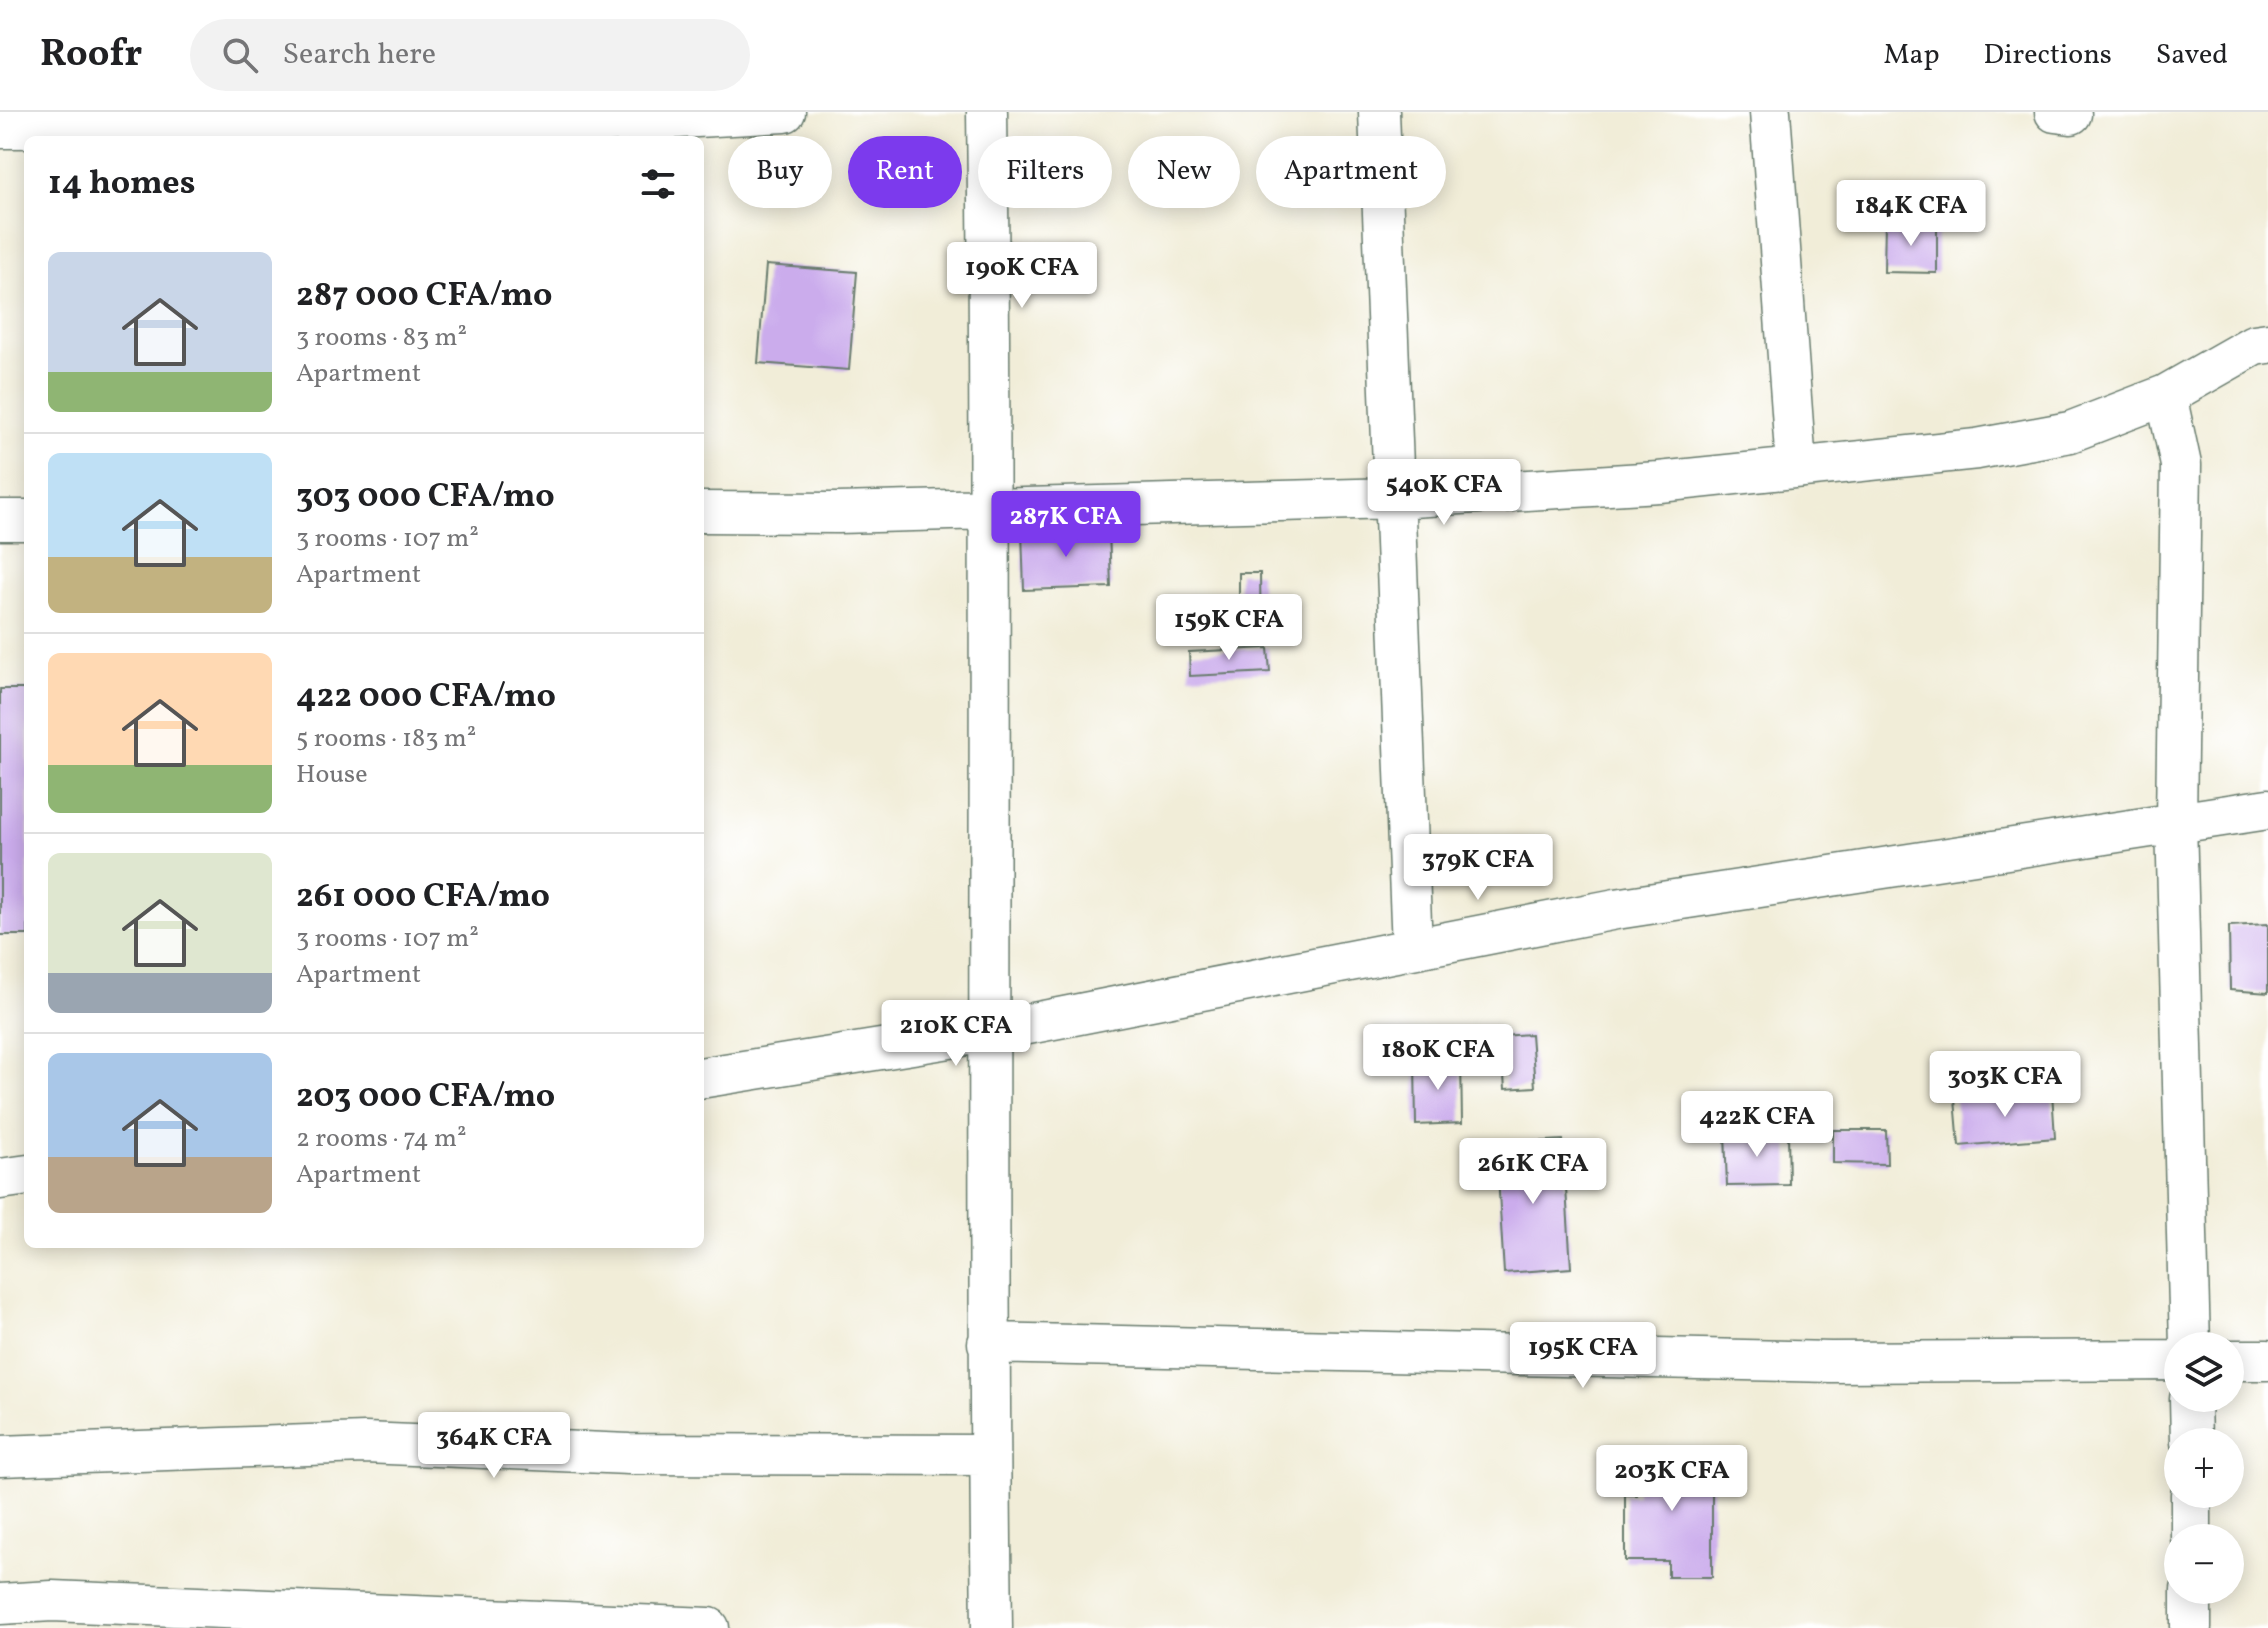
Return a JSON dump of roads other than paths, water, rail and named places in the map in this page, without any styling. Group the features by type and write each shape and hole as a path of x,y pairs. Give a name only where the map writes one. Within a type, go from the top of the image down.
{"street":[{"path":"0,128 785,112"},
{"path":"987,112 993,508 987,1032 992,1628"},
{"path":"1379,112 1412,948"},
{"path":"1770,112 1796,466"},
{"path":"704,512 1395,498 1659,482 1977,449 2070,432 2166,395 2254,345 2268,343"},
{"path":"2166,395 2181,465 2176,821 2190,1332"},
{"path":"0,520 24,520"},
{"path":"704,1077 987,1032 1616,909 2268,809"},
{"path":"0,1179 24,1176"},
{"path":"988,1343 1815,1362 2164,1360"},
{"path":"2244,1360 2268,1360"},
{"path":"0,1456 365,1443 629,1454 989,1455"},
{"path":"0,1604 52,1601 709,1628"},
{"path":"2191,1604 2191,1628"}]}
